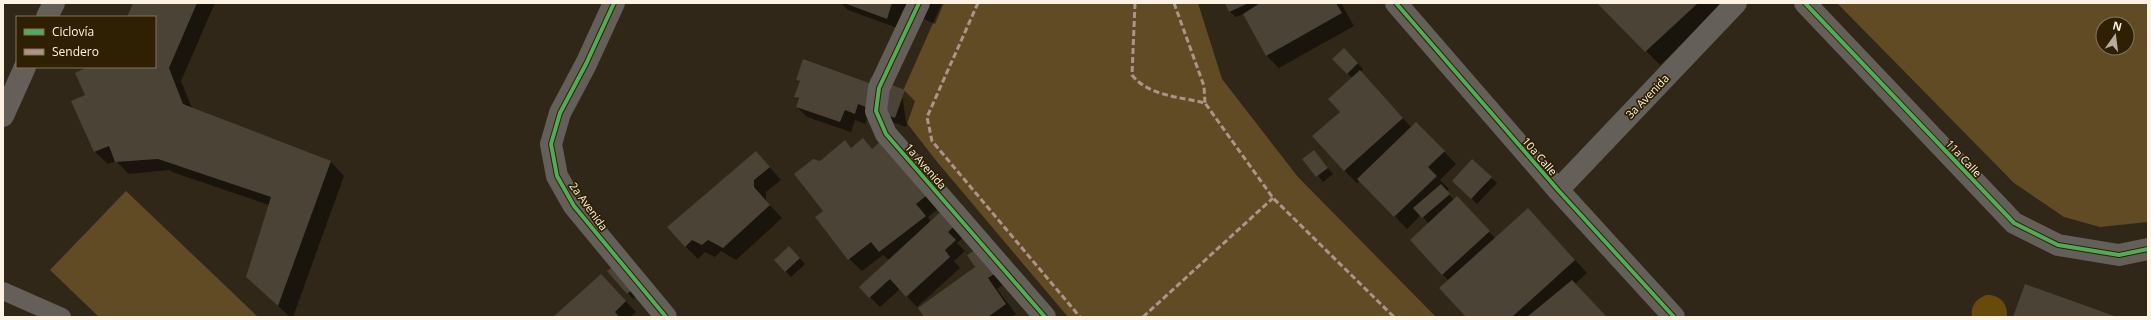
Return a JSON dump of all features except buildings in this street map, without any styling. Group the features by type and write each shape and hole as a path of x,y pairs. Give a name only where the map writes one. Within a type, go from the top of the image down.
{"street":[{"path":"48,16 54,3"},
{"name":"2a Avenida","path":"614,3 586,64 560,113 551,144 556,176 574,206 666,317"},
{"name":"1a Avenida","path":"919,3 879,88 876,111 886,134 1045,317"},
{"name":"10a Calle","path":"1396,3 1558,190 1674,317"},
{"name":"3a Avenida","path":"1558,190 1736,3"},
{"name":"11a Calle","path":"1805,3 2014,223 2058,245 2119,255 2148,249"},
{"path":"3,116 25,68"}],"lane":[{"path":"3,291 62,317"}],"shaded area":[{"path":"942,3 1198,3 1222,79 1298,177 1436,317 1068,317 938,163 906,122 902,93"},
{"path":"1837,3 2148,3 2148,222 2100,227 2064,217 2014,183"},
{"path":"126,191 258,317 99,317 50,270"},
{"path":"1986,295 1995,296 2002,300 2006,308 2007,317 1972,317 1974,303"}],"marked path":[{"path":"978,3 927,117 932,141 1080,317"},
{"path":"1135,3 1132,75 1139,82 1156,92 1205,103 1273,198 1394,317"},
{"path":"1174,3 1204,86 1205,103"},
{"path":"1143,317 1273,198"}],"cycle path":[{"path":"614,3 586,64 560,113 551,144 557,176 574,206 666,317"},
{"path":"919,3 879,88 876,111 886,134 1045,317"},
{"path":"1396,3 1558,190 1674,317"},
{"path":"1805,3 2014,223 2058,245 2119,255 2148,249"}]}
